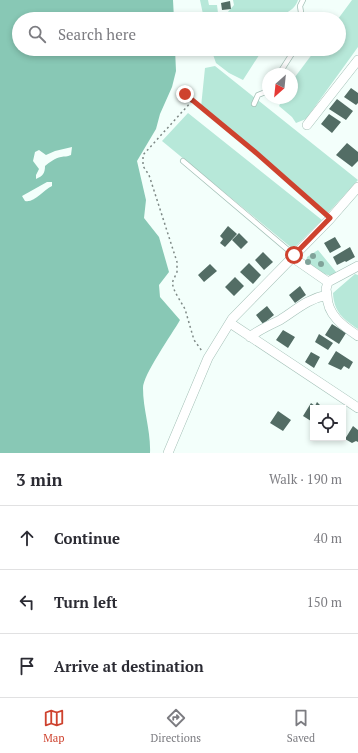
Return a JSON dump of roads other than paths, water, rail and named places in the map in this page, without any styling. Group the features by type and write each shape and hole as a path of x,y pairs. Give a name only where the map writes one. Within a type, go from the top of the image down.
{"street":[{"path":"307,125 357,64"},
{"path":"168,453 208,358 230,322 358,187"},
{"path":"293,256 328,282"},
{"path":"358,266 328,282 326,288 326,296 333,316 358,336"},
{"path":"250,337 303,304 315,298 326,296"},
{"path":"230,322 250,337 358,408"}],"lane":[{"path":"301,12 300,6 303,0"},
{"path":"283,68 291,56"},
{"path":"254,104 258,95 262,93"},
{"path":"183,162 293,256"}]}
